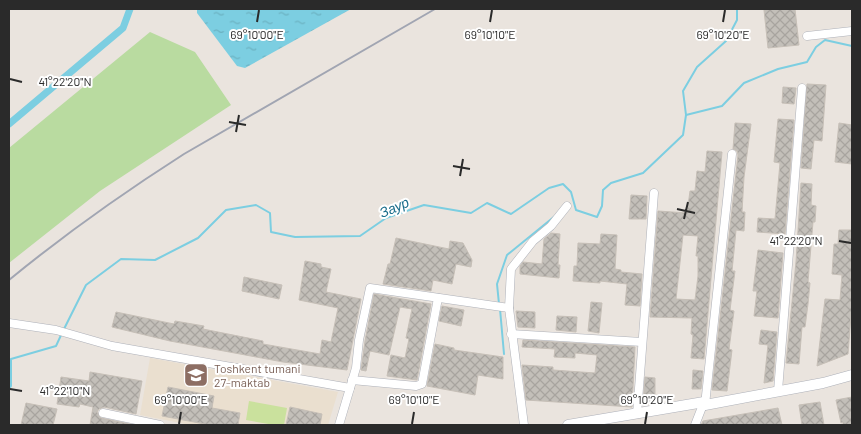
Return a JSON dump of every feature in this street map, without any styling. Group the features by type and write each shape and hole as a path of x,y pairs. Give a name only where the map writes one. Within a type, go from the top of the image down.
{"street":[{"path":"807,36 852,31"},
{"path":"778,391 802,88"},
{"path":"695,425 704,404 732,154"},
{"path":"637,414 654,194"},
{"path":"524,425 511,334 509,308 511,269 533,241 552,226 566,206"},
{"path":"339,425 356,368 359,340 370,288 509,308"},
{"path":"9,323 56,330 112,346 351,384 416,386 422,384 438,298"},
{"path":"511,334 642,342"},
{"path":"568,425 778,391 823,383 852,375"},
{"path":"103,413 160,425"}],"shaded area":[{"name":"Toshkent tumani 27-maktab","path":"150,358 338,392 328,425 190,425 140,415"}],"green space":[{"path":"150,32 195,52 231,105 100,191 9,263 9,148"},
{"path":"249,401 287,408 284,425 246,420"}],"water":[{"path":"197,9 351,9 245,68 237,66 197,13"}],"building":[{"path":"795,9 799,45 768,48 764,10"},
{"path":"807,84 826,85 822,141 814,140 811,169 801,168"},
{"path":"783,87 796,88 794,104 782,103"},
{"path":"778,119 794,120 785,234 757,232 758,218 775,219 780,163 774,162"},
{"path":"735,123 751,124 744,177 742,212 745,212 744,231 736,230 732,271 735,271 730,310 734,311 729,349 732,350 727,391 712,390 738,155 737,151 733,149"},
{"path":"839,123 852,125 852,164 835,162"},
{"path":"707,151 722,152 704,359 691,358 692,318 650,317 658,211 687,213 690,191 695,191 697,171 705,172","holes":["683,235 698,236 696,256 698,256 698,276 695,300 676,299"]},
{"path":"801,183 812,184 811,205 816,206 808,282 810,283 808,304 805,327 802,327 799,364 786,363 796,262"},
{"path":"631,195 647,196 646,219 629,219"},
{"path":"839,230 852,230 852,303 848,354 817,366 825,299 840,300 842,275 832,274 834,244 838,244"},
{"path":"551,233 560,234 559,278 520,274 520,266 523,262 542,264 544,239"},
{"path":"601,234 617,235 615,269 621,270 621,272 642,274 640,306 625,305 627,284 573,281 574,266 577,266 578,243 600,244"},
{"path":"396,238 449,249 450,241 463,243 472,260 471,267 456,264 452,284 433,280 431,291 383,284"},
{"path":"758,250 783,253 778,318 754,316 757,291 753,291"},
{"path":"305,261 321,264 321,267 331,269 326,292 361,299 347,370 283,362 170,341 112,327 116,312 174,324 175,321 204,326 203,329 263,341 263,344 320,354 322,340 331,342 338,308 299,300"},
{"path":"244,277 282,285 279,299 242,291"},
{"path":"374,294 431,304 417,380 387,376 391,355 405,358 409,339 406,338 412,309 400,307 389,355 370,351 366,371 361,370"},
{"path":"591,302 602,303 599,333 588,331"},
{"path":"442,306 464,310 461,326 439,321"},
{"path":"516,311 535,312 535,328 518,327"},
{"path":"557,316 577,317 576,332 556,330"},
{"path":"761,330 777,332 773,381 764,383 768,345 759,344"},
{"path":"523,340 635,347 632,407 526,400 522,365 553,367 553,370 595,373 597,355 575,353 575,358 554,357 555,349 522,347"},
{"path":"435,344 454,348 454,350 503,357 503,379 478,375 475,395 427,386"},
{"path":"693,370 703,371 701,389 692,389"},
{"path":"90,372 142,381 136,414 104,407 97,412 101,418 134,425 90,425 93,407 80,404 79,407 57,404 61,377 89,381"},
{"path":"645,377 655,378 655,403 643,405"},
{"path":"168,387 214,396 212,408 240,413 238,425 210,425 162,416"},
{"path":"852,397 852,425 843,425 836,400"},
{"path":"820,402 824,425 802,425 799,405"},
{"path":"26,403 57,409 53,425 21,425"},
{"path":"290,407 322,414 320,425 286,425"},
{"path":"778,408 782,425 701,425 703,421"}],"waterway":[{"path":"9,124 123,28 130,9"},
{"name":"Заур","path":"64,329 86,285 121,259 155,260 198,238 226,210 256,205 270,213 271,232 295,237 360,236 386,218 424,205 471,213 487,203 511,214 549,188 563,184 571,192 576,210 597,217 602,206 603,190 611,183 643,173 683,135 686,115 683,91 697,67 726,41 737,20 737,9"},
{"path":"686,115 722,106 744,83 778,69 807,62 816,47 825,40 852,46"},
{"path":"499,304 497,284 507,255 555,216"},
{"path":"500,309 504,354"},
{"name":"Заур","path":"9,389 11,386 11,359 56,346 62,333"}],"railway":[{"path":"9,280 95,214 184,154 435,9"}],"place":[{"name":"Toshkent tumani 27-maktab","path":"196,375"}]}
